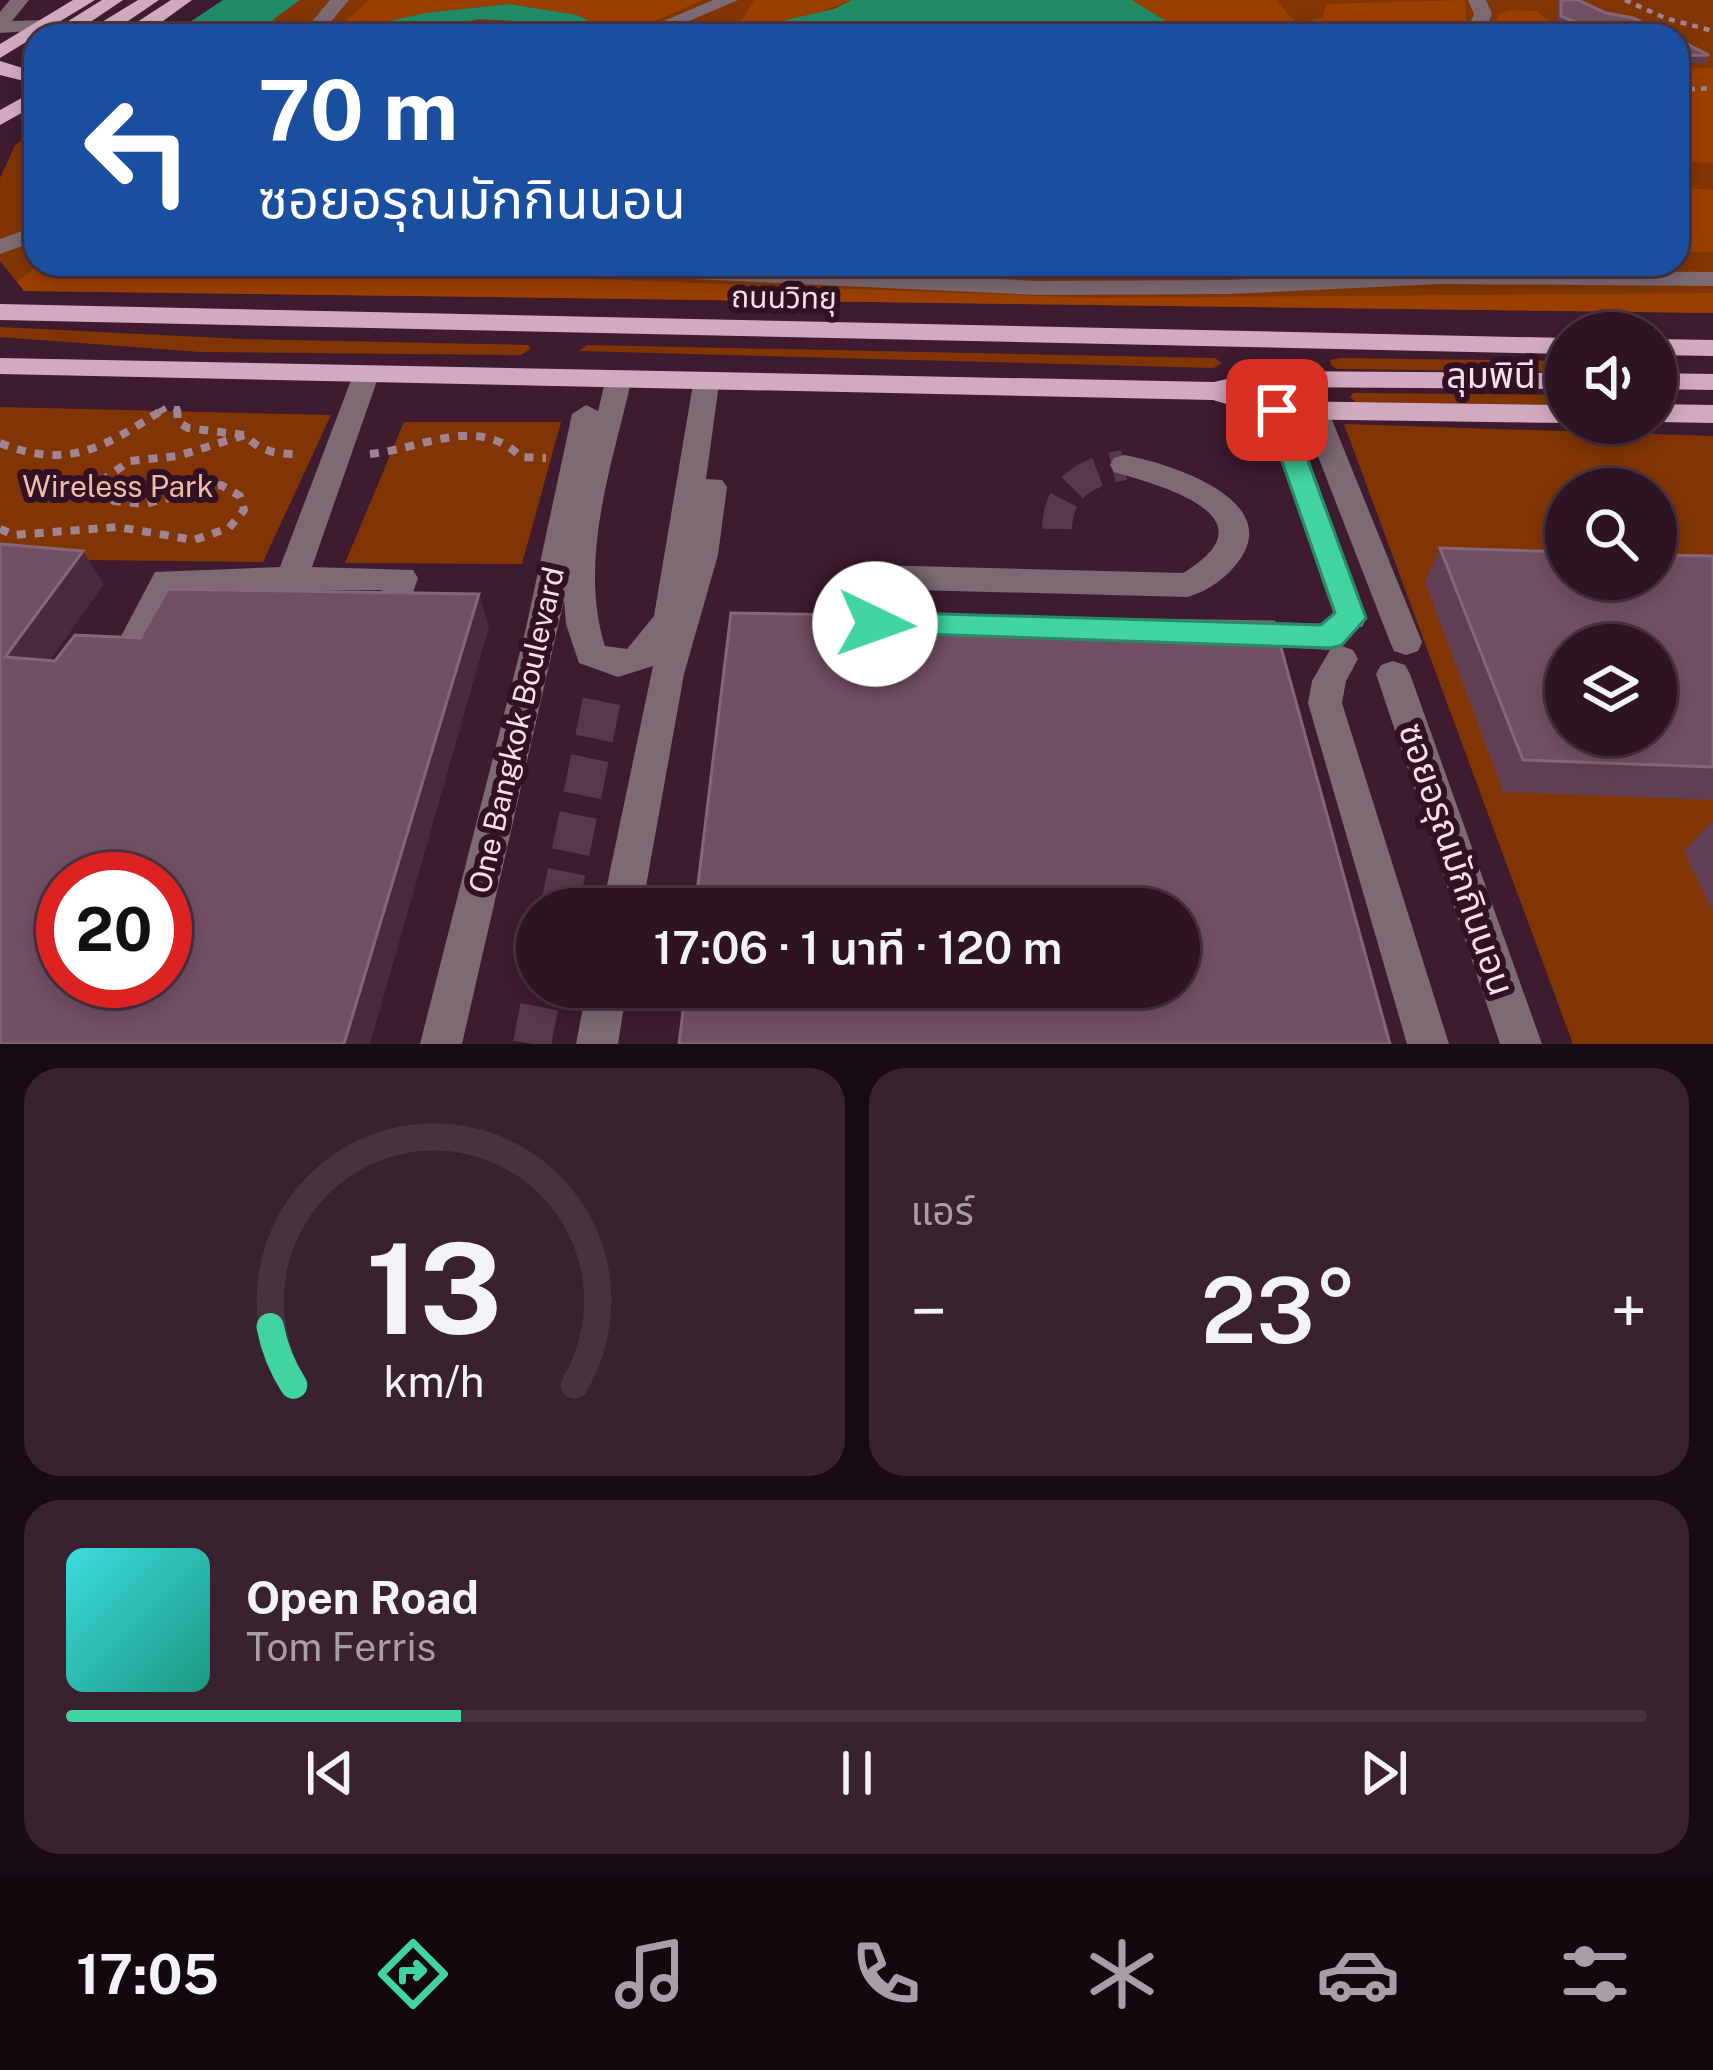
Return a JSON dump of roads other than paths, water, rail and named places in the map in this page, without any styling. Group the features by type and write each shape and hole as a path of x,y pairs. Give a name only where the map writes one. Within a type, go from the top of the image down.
{"main road":[{"path":"57,24 86,0"},
{"path":"63,24 114,0"},
{"path":"112,24 150,0"},
{"path":"146,24 183,0"},
{"path":"2,114 24,89"},
{"name":"ถนนวิทยุ","path":"0,312 1545,346"},
{"path":"1288,340 1314,410"},
{"path":"1677,348 1712,350"},
{"path":"0,366 1214,391 1262,379 1545,381"},
{"path":"1677,381 1713,382"},
{"path":"1214,391 1277,410 1545,414"},
{"path":"1677,413 1713,414"}],"street":[{"path":"0,26 20,0"},
{"path":"319,24 340,0"},
{"path":"668,24 729,0"},
{"path":"779,276 1038,288 1229,287 1395,276"},
{"path":"1576,276 1713,279"},
{"path":"270,641 366,375"},
{"path":"618,382 581,561 577,608 591,654 606,680 661,638 670,616 706,383"},
{"path":"1214,634 1341,638 1388,625 1400,658 1369,675 1341,638 1277,410"},
{"name":"ซอยอรุณมักกินนอน","path":"1314,410 1400,658 1521,1044"},
{"name":"One Bangkok Boulevard","path":"441,1044 542,628 586,414"},
{"path":"626,888 667,674 703,555 722,416"},
{"path":"920,626 875,624 851,616 840,600 844,588 874,577 1189,585 1226,561 1232,542 1230,521 1219,502 1177,473 1124,465"},
{"path":"402,578 383,637 270,641 136,638 166,580 402,578"},
{"path":"1341,638 1325,703 1428,1044"},
{"path":"596,1044 604,1008"}],"tunnel":[{"path":"1057,529 1063,502 1077,484 1124,465"},
{"path":"563,888 603,694"},
{"path":"532,1044 539,1008"}],"district":[{"name":"ลุมพินี","path":"1491,375"}],"park label":[{"name":"Wireless Park","path":"118,486"}]}
